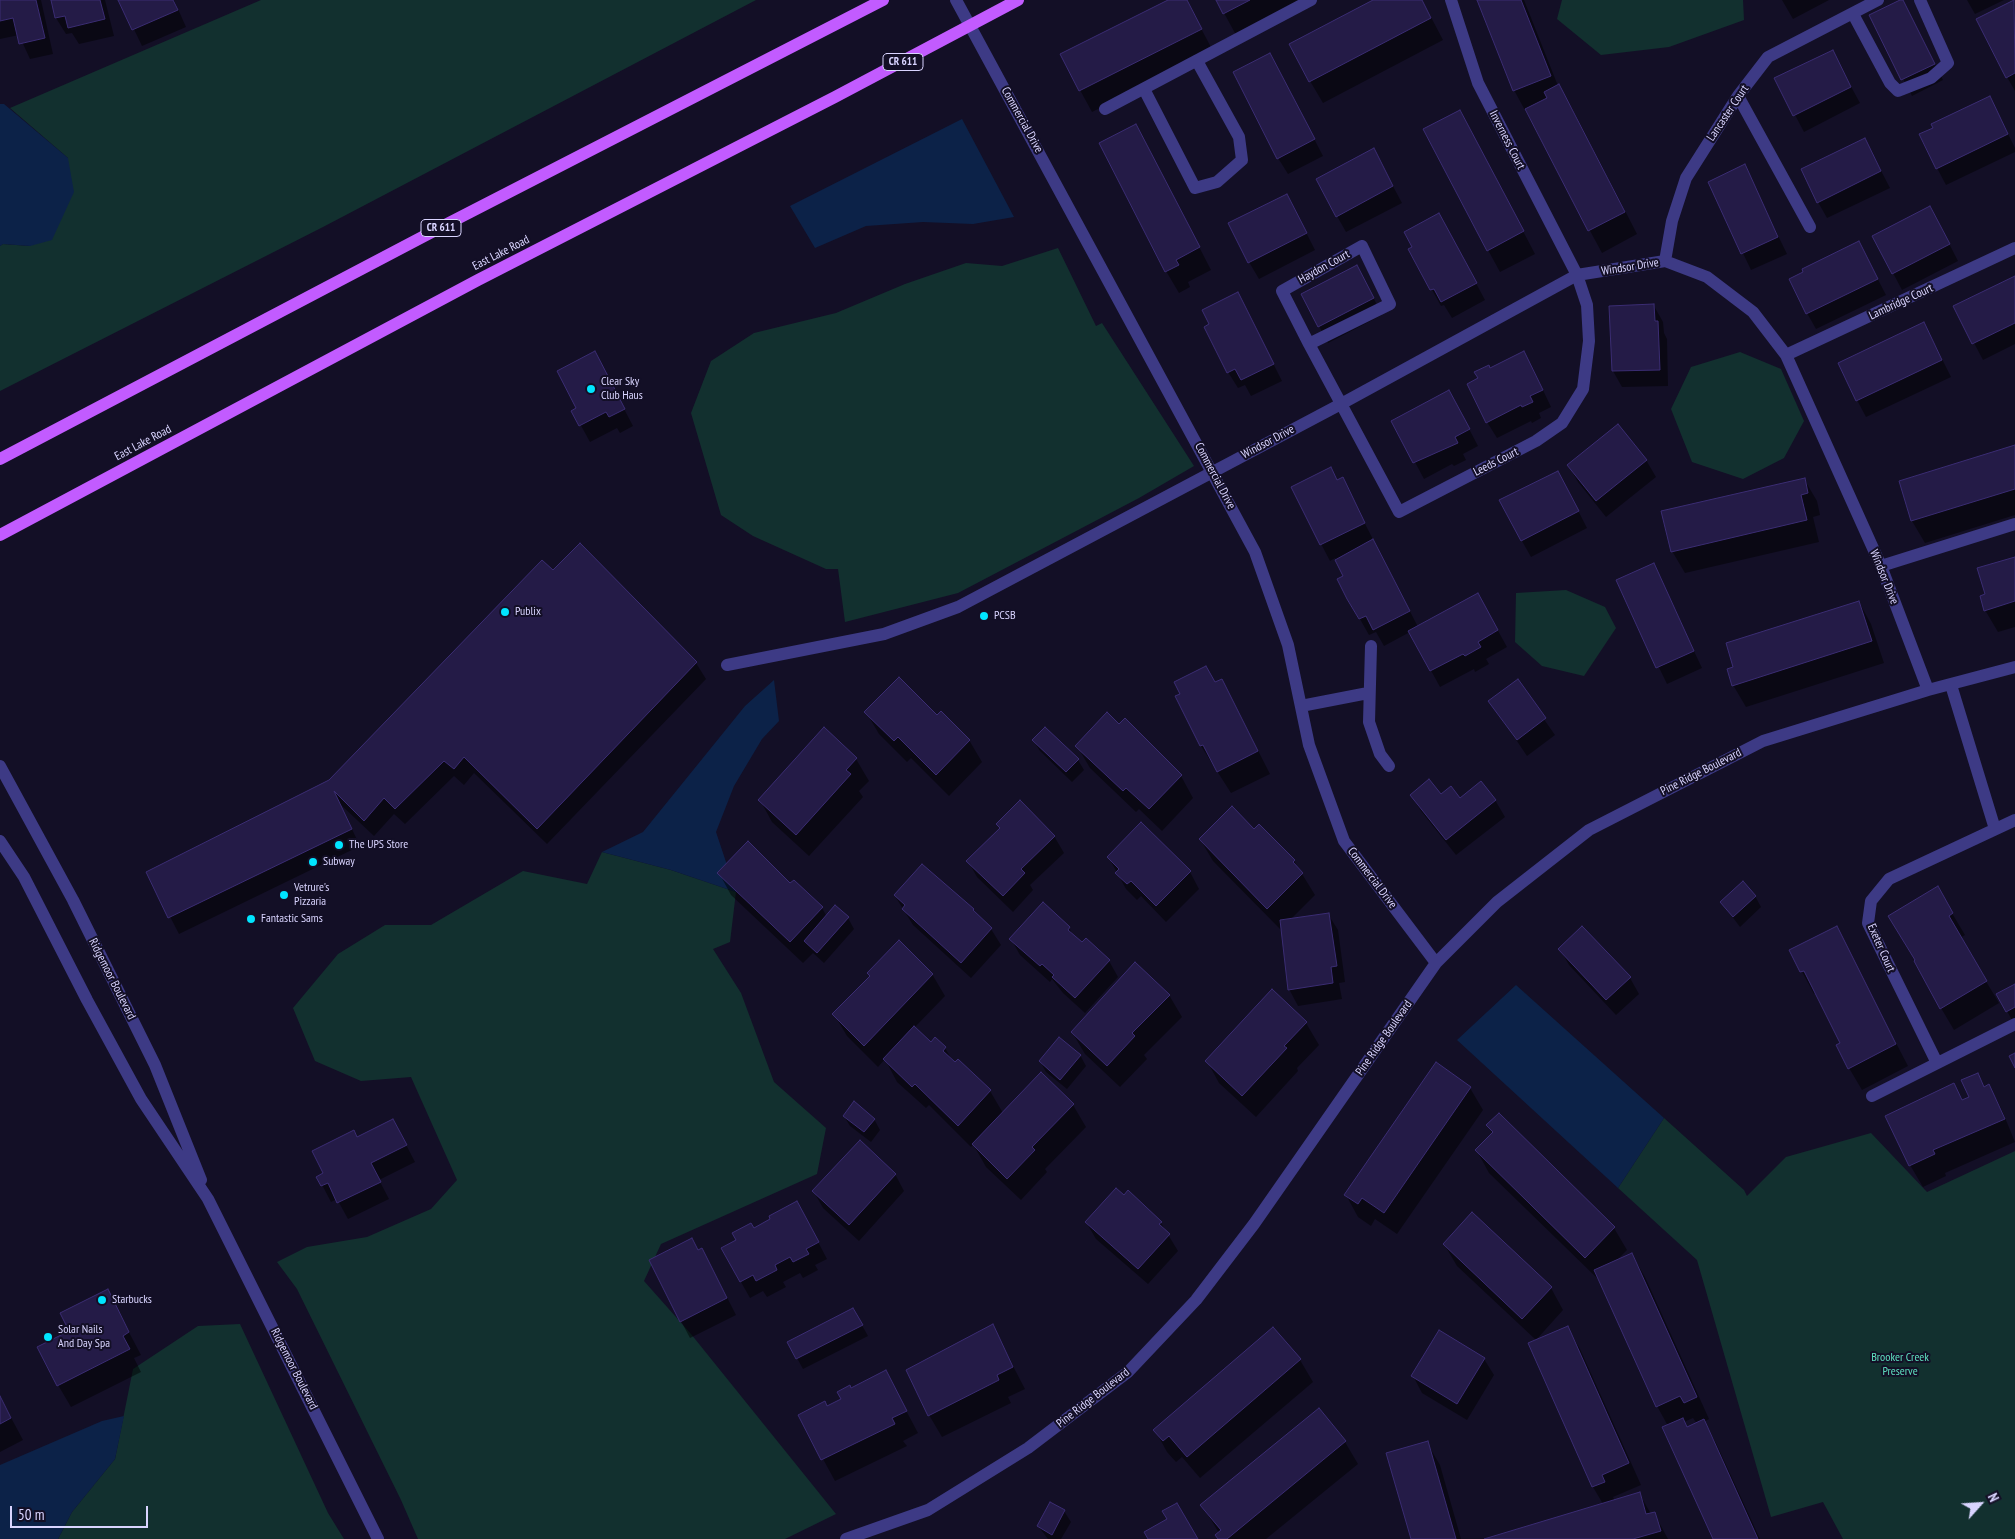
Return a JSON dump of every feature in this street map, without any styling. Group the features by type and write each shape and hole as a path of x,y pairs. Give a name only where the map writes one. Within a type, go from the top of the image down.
{"main road":[{"name":"CR 611","path":"0,459 883,0"},
{"name":"East Lake Road","path":"0,535 470,284 1018,0"}],"street":[{"name":"Commercial Drive","path":"956,0 1213,471 1255,552 1288,644 1309,745 1344,841 1436,963"},
{"path":"1105,109 1311,0"},
{"name":"Inverness Court","path":"1451,0 1478,83 1577,275"},
{"name":"Lancaster Court","path":"1665,262 1672,221 1686,178 1738,96 1768,56 1878,0"},
{"path":"1853,14 1890,83 1898,91 1931,78 1948,63 1920,0"},
{"path":"1144,89 1195,188 1217,182 1242,160 1239,137 1197,61"},
{"path":"1738,96 1810,227"},
{"name":"Haydon Court","path":"1309,344 1390,304 1362,246 1282,291 1309,344 1341,404"},
{"name":"Lambridge Court","path":"1786,355 2015,248"},
{"name":"Windsor Drive","path":"727,665 884,634 946,612 1341,404 1577,275 1665,262 1707,277 1753,312 1786,355 1881,566 1928,690"},
{"name":"Leeds Court","path":"1341,404 1400,512 1536,441 1562,423 1583,389 1589,340 1587,305 1577,275"},
{"path":"1881,566 2015,524"},
{"path":"1371,646 1368,722 1374,741 1389,766"},
{"name":"Pine Ridge Boulevard","path":"846,1539 928,1510 1028,1448 1128,1372 1196,1300 1254,1224 1436,963 1497,902 1589,830 1763,741 1928,690 2015,667"},
{"path":"1951,685 1996,829"},
{"path":"1301,706 1368,693"},
{"name":"Ridgemoor Boulevard","path":"0,766 72,900 155,1065 188,1142 208,1199 378,1539"},
{"name":"Exeter Court","path":"1937,1063 1868,924 1871,901 1889,878 2015,820"},
{"name":"Ridgemoor Boulevard","path":"0,841 24,877 141,1100 208,1199"},
{"path":"1872,1096 2015,1024"}],"green space":[{"path":"261,0 756,0 323,227 0,391 0,246 3,244 30,246 68,158 10,108"},
{"path":"1562,0 1743,0 1744,20 1669,47 1601,55 1557,19"},
{"path":"1058,248 1096,326 1102,323 1194,466 1139,498 958,593 845,622 838,569 826,569 753,536 721,515 691,413 711,361 754,333 836,313 905,284 966,263 1002,266"},
{"path":"1740,352 1781,369 1804,421 1784,458 1743,479 1692,462 1671,409 1691,367"},
{"path":"1566,590 1605,607 1616,628 1584,676 1542,666 1515,642 1516,593"},
{"path":"602,852 671,870 736,892 730,942 713,949 741,993 774,1082 826,1128 817,1174 661,1244 644,1281 691,1334 836,1514 785,1539 418,1539 401,1500 297,1289 277,1262 307,1247 367,1237 431,1209 457,1180 411,1077 361,1081 315,1061 293,1008 338,954 385,925 431,925 523,871 587,884"},
{"name":"Brooker Creek Preserve","path":"1664,1118 1744,1190 1747,1196 1786,1157 1871,1133 1927,1192 2015,1151 2015,1539 1843,1539 1823,1502 1771,1517 1697,1260 1618,1188"},
{"path":"240,1324 328,1513 344,1539 58,1539 72,1512 115,1459 133,1369 198,1326"}],"water":[{"path":"0,104 4,104 68,158 74,192 52,240 30,246 3,244 0,246"},
{"path":"962,119 1014,217 973,224 923,222 866,226 815,248 790,206"},
{"path":"774,680 779,721 762,739 734,786 716,832 736,892 671,870 602,852 643,832 745,706"},
{"path":"1516,985 1664,1118 1618,1188 1457,1040"},
{"path":"124,1416 115,1459 72,1512 58,1539 0,1539 0,1465 102,1421"}],"building":[{"path":"0,0 36,0 45,38 19,44 13,18 0,21"},
{"path":"51,0 100,0 105,19 68,28 65,16 55,18"},
{"path":"118,0 173,0 178,10 132,30"},
{"path":"1168,0 1187,0 1202,29 1079,91 1060,54"},
{"path":"1216,0 1250,0 1223,14"},
{"path":"1373,0 1422,0 1431,18 1309,82 1289,44"},
{"path":"1477,0 1521,0 1551,76 1513,91"},
{"path":"1903,0 1935,64 1901,80 1869,15"},
{"path":"2014,0 2015,73 2006,78 1976,19"},
{"path":"1833,50 1851,87 1793,116 1774,78"},
{"path":"1270,53 1315,139 1277,159 1233,72"},
{"path":"1559,84 1625,212 1588,231 1525,109 1547,98 1544,92"},
{"path":"1990,96 2008,134 1936,169 1919,134 1933,128 1931,124"},
{"path":"1460,110 1524,231 1487,251 1423,129"},
{"path":"1136,124 1200,247 1176,260 1179,265 1165,272 1099,143"},
{"path":"1865,138 1881,171 1817,203 1801,169"},
{"path":"1374,148 1393,186 1336,217 1316,179"},
{"path":"1745,164 1778,237 1741,254 1708,182"},
{"path":"1287,194 1307,233 1248,263 1228,223"},
{"path":"1930,206 1950,244 1892,274 1872,236"},
{"path":"1439,213 1477,283 1441,302 1434,289 1430,290 1408,249 1412,247 1404,232"},
{"path":"1859,241 1878,279 1806,314 1789,279 1803,272 1802,269"},
{"path":"1357,265 1374,298 1318,327 1301,294"},
{"path":"2015,276 2015,323 1972,344 1953,306"},
{"path":"1238,292 1274,364 1241,380 1235,369 1227,373 1204,327 1209,324 1202,310"},
{"path":"1654,304 1655,321 1658,321 1660,370 1612,371 1609,306"},
{"path":"1924,322 1942,360 1856,401 1838,363"},
{"name":"Clear Sky Club Haus","path":"595,351 625,409 609,417 606,412 579,426 571,411 576,408 557,371"},
{"path":"1524,351 1543,390 1530,396 1533,402 1522,407 1521,405 1486,423 1467,384 1478,378 1474,372 1489,365 1490,368"},
{"path":"1449,390 1470,429 1455,437 1458,443 1413,463 1391,421"},
{"path":"1618,424 1647,460 1596,501 1567,465"},
{"path":"2015,445 2015,489 1911,521 1899,481"},
{"path":"1331,467 1337,480 1343,477 1365,523 1320,545 1291,487"},
{"path":"1558,471 1579,511 1521,541 1499,500"},
{"path":"1805,478 1808,493 1801,495 1807,520 1671,552 1661,511"},
{"path":"1373,539 1410,611 1373,630 1366,616 1359,619 1347,599 1337,579 1343,576 1335,560"},
{"path":"580,543 697,662 537,829 464,757 454,769 444,761 395,809 384,798 364,821 334,791 352,829 168,918 146,872 329,780 542,560 553,570"},
{"path":"2015,557 2015,601 1984,611 1980,596 1985,594 1977,568"},
{"path":"1654,563 1694,651 1656,668 1616,580"},
{"path":"1478,593 1498,630 1478,642 1481,647 1430,671 1408,631"},
{"path":"1859,601 1872,641 1732,686 1727,669 1733,667 1726,643"},
{"path":"1206,666 1215,682 1222,679 1258,751 1217,772 1203,745 1200,746 1175,696 1180,694 1174,682"},
{"path":"899,677 937,715 941,711 970,740 936,775 898,737 894,741 864,712"},
{"path":"1518,679 1546,718 1517,740 1488,701"},
{"path":"1107,712 1119,724 1125,718 1182,775 1149,809 1126,788 1123,791 1075,746"},
{"path":"824,727 857,758 846,770 851,774 796,835 758,800"},
{"path":"1045,727 1079,759 1066,772 1032,740"},
{"path":"1429,779 1441,794 1451,786 1460,798 1481,781 1496,800 1446,840 1410,795"},
{"path":"1020,800 1055,836 1021,869 1025,873 1003,896 966,861 1000,828 996,824"},
{"path":"1232,806 1254,829 1259,824 1295,860 1293,862 1303,873 1267,909 1199,839"},
{"path":"1141,822 1191,871 1156,906 1131,881 1127,884 1115,873 1119,869 1107,857"},
{"path":"748,841 790,883 794,880 823,907 790,942 717,873"},
{"path":"922,864 974,909 992,928 961,963 902,909 905,905 894,895"},
{"path":"1743,881 1756,896 1733,917 1720,902"},
{"path":"1938,886 1953,913 1949,916 1987,981 1940,1009 1915,960 1888,916"},
{"path":"1043,902 1070,927 1068,930 1082,942 1086,938 1110,960 1075,998 1052,977 1054,975 1042,964 1040,966 1009,939"},
{"path":"835,905 849,917 817,953 804,941"},
{"path":"1329,913 1337,966 1331,967 1333,983 1288,990 1280,920"},
{"path":"1582,926 1631,977 1606,1000 1558,949"},
{"path":"1837,926 1896,1044 1848,1069 1836,1045 1840,1043 1804,971 1800,972 1789,950"},
{"path":"899,940 933,974 864,1046 832,1014 870,976 867,973"},
{"path":"1135,962 1170,995 1132,1033 1135,1036 1107,1066 1071,1032"},
{"path":"2015,984 2015,1007 2006,1012 1996,994"},
{"path":"1272,989 1307,1022 1284,1046 1287,1048 1242,1096 1205,1061"},
{"path":"914,1026 931,1042 935,1037 946,1047 943,1051 955,1062 958,1059 991,1090 958,1126 915,1084 912,1087 883,1059"},
{"path":"1059,1037 1081,1055 1060,1080 1039,1061"},
{"path":"2015,1053 2015,1068 2009,1056"},
{"path":"1436,1062 1471,1087 1384,1213 1362,1198 1358,1204 1344,1195"},
{"path":"1041,1072 1074,1104 1032,1147 1035,1150 1007,1179 972,1144"},
{"path":"1978,1073 1984,1087 1989,1084 2005,1119 1933,1150 1935,1154 1909,1166 1885,1116 1954,1083 1962,1100 1969,1097 1961,1080"},
{"path":"854,1101 875,1119 864,1132 843,1116"},
{"path":"1499,1113 1615,1227 1585,1258 1475,1150 1493,1132 1486,1125"},
{"path":"393,1119 407,1145 371,1163 381,1182 337,1203 328,1183 321,1186 316,1177 323,1173 312,1151 354,1130 357,1137"},
{"path":"860,1140 896,1174 849,1225 812,1191"},
{"path":"1116,1188 1124,1195 1128,1190 1162,1222 1159,1224 1170,1234 1138,1269 1085,1222"},
{"path":"797,1201 819,1242 806,1249 809,1254 793,1262 790,1257 775,1265 777,1270 756,1281 753,1275 740,1282 721,1248 736,1240 732,1233 751,1223 754,1228 770,1219 769,1216"},
{"path":"1472,1212 1552,1287 1522,1319 1443,1244"},
{"path":"692,1238 698,1250 702,1248 727,1298 680,1322 649,1260"},
{"path":"1632,1253 1697,1397 1684,1403 1680,1396 1656,1407 1594,1270"},
{"path":"108,1289 129,1332 123,1336 130,1349 57,1386 37,1347 69,1331 60,1313"},
{"path":"853,1308 863,1325 796,1359 787,1342"},
{"path":"993,1324 1013,1367 997,1375 999,1380 928,1416 906,1370"},
{"path":"1568,1326 1629,1463 1602,1475 1605,1482 1592,1487 1528,1343"},
{"path":"1273,1327 1301,1359 1187,1457 1169,1436 1163,1441 1153,1430"},
{"path":"1439,1330 1485,1358 1457,1404 1411,1376"},
{"path":"886,1370 907,1411 892,1418 895,1424 821,1460 798,1415 825,1401 827,1406 841,1399 837,1392 850,1385 851,1388"},
{"path":"0,1396 11,1418 0,1424"},
{"path":"1319,1408 1346,1441 1227,1539 1218,1539 1215,1535 1221,1530 1200,1505"},
{"path":"1683,1418 1687,1427 1704,1419 1758,1539 1713,1539 1662,1427"},
{"path":"1428,1441 1456,1539 1411,1539 1386,1453"},
{"path":"1640,1492 1646,1514 1655,1512 1661,1531 1633,1539 1484,1539"},
{"path":"1050,1502 1065,1510 1052,1535 1037,1526"},
{"path":"1177,1503 1198,1539 1148,1539 1144,1532 1167,1519 1162,1511"}],"place":[{"name":"Clear Sky Club Haus","path":"591,389"},
{"name":"Publix","path":"505,612"},
{"name":"PCSB","path":"984,616"},
{"name":"The UPS Store","path":"339,845"},
{"name":"Subway","path":"313,862"},
{"name":"Vetrure's Pizzaria","path":"284,895"},
{"name":"Fantastic Sams","path":"251,919"},
{"name":"Starbucks","path":"102,1300"},
{"name":"Solar Nails And Day Spa","path":"48,1337"}]}
